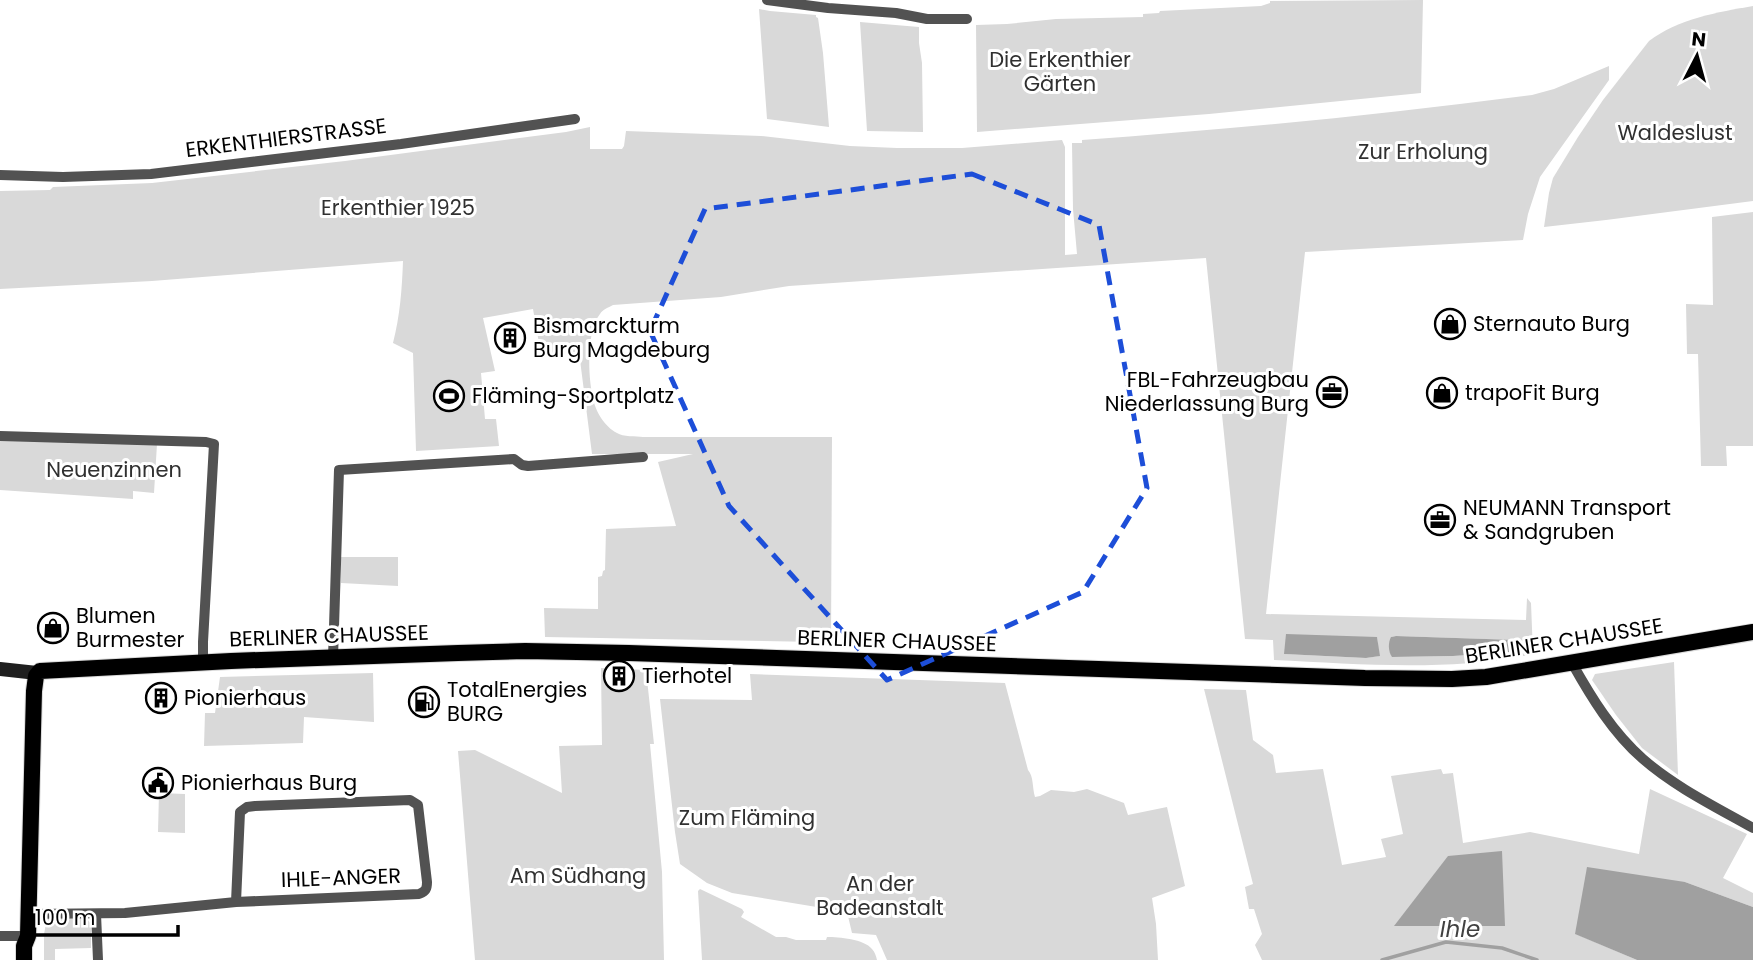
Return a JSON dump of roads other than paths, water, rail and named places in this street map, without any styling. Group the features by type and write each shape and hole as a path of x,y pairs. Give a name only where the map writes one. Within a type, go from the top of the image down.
{"main road":[{"name":"BERLINER CHAUSSEE","path":"37,673 45,670 203,662 526,651 1423,679 1486,677 1753,632"},
{"path":"24,960 29,914 37,673"},
{"path":"28,936 33,960"}],"street":[{"path":"766,0 896,13 927,19 967,19"},
{"name":"ERKENTHIERSTRASSE","path":"0,175 63,177 151,174 401,144 575,119"},
{"path":"0,436 214,444 203,662"},
{"path":"333,658 339,470 514,459 528,466 643,457"},
{"path":"1572,663 1608,720 1641,758 1663,775 1753,828"},
{"path":"0,669 37,673"},
{"name":"IHLE-ANGER","path":"29,914 142,912 236,902 419,894 427,888 427,882 418,805 410,800 255,806 243,809 240,812 236,902"},
{"path":"96,914 98,960"},
{"path":"0,936 28,936"}],"waterway":[{"name":"Ihle","path":"1382,960 1446,942 1502,948 1537,960"}],"place":[{"name":"Sternauto Burg","path":"1450,324"},
{"name":"Bismarckturm Burg Magdeburg","path":"510,338"},
{"name":"FBL-Fahrzeugbau Niederlassung Burg","path":"1332,392"},
{"name":"trapoFit Burg","path":"1442,393"},
{"name":"Fläming-Sportplatz","path":"449,396"},
{"name":"NEUMANN Transport & Sandgruben","path":"1440,520"},
{"name":"Blumen Burmester","path":"53,628"},
{"name":"Tierhotel","path":"619,676"},
{"name":"Pionierhaus","path":"161,698"},
{"name":"TotalEnergies BURG","path":"424,702"},
{"name":"Pionierhaus Burg","path":"158,783"}],"park label":[{"name":"Die Erkenthier Gärten","path":"1060,72"},
{"name":"Waldeslust","path":"1675,133"},
{"name":"Zur Erholung","path":"1423,152"},
{"name":"Erkenthier 1925","path":"398,208"},
{"name":"Neuenzinnen","path":"114,470"},
{"name":"Zum Fläming","path":"747,818"},
{"name":"Am Südhang","path":"578,876"},
{"name":"An der Badeanstalt","path":"880,896"}]}
